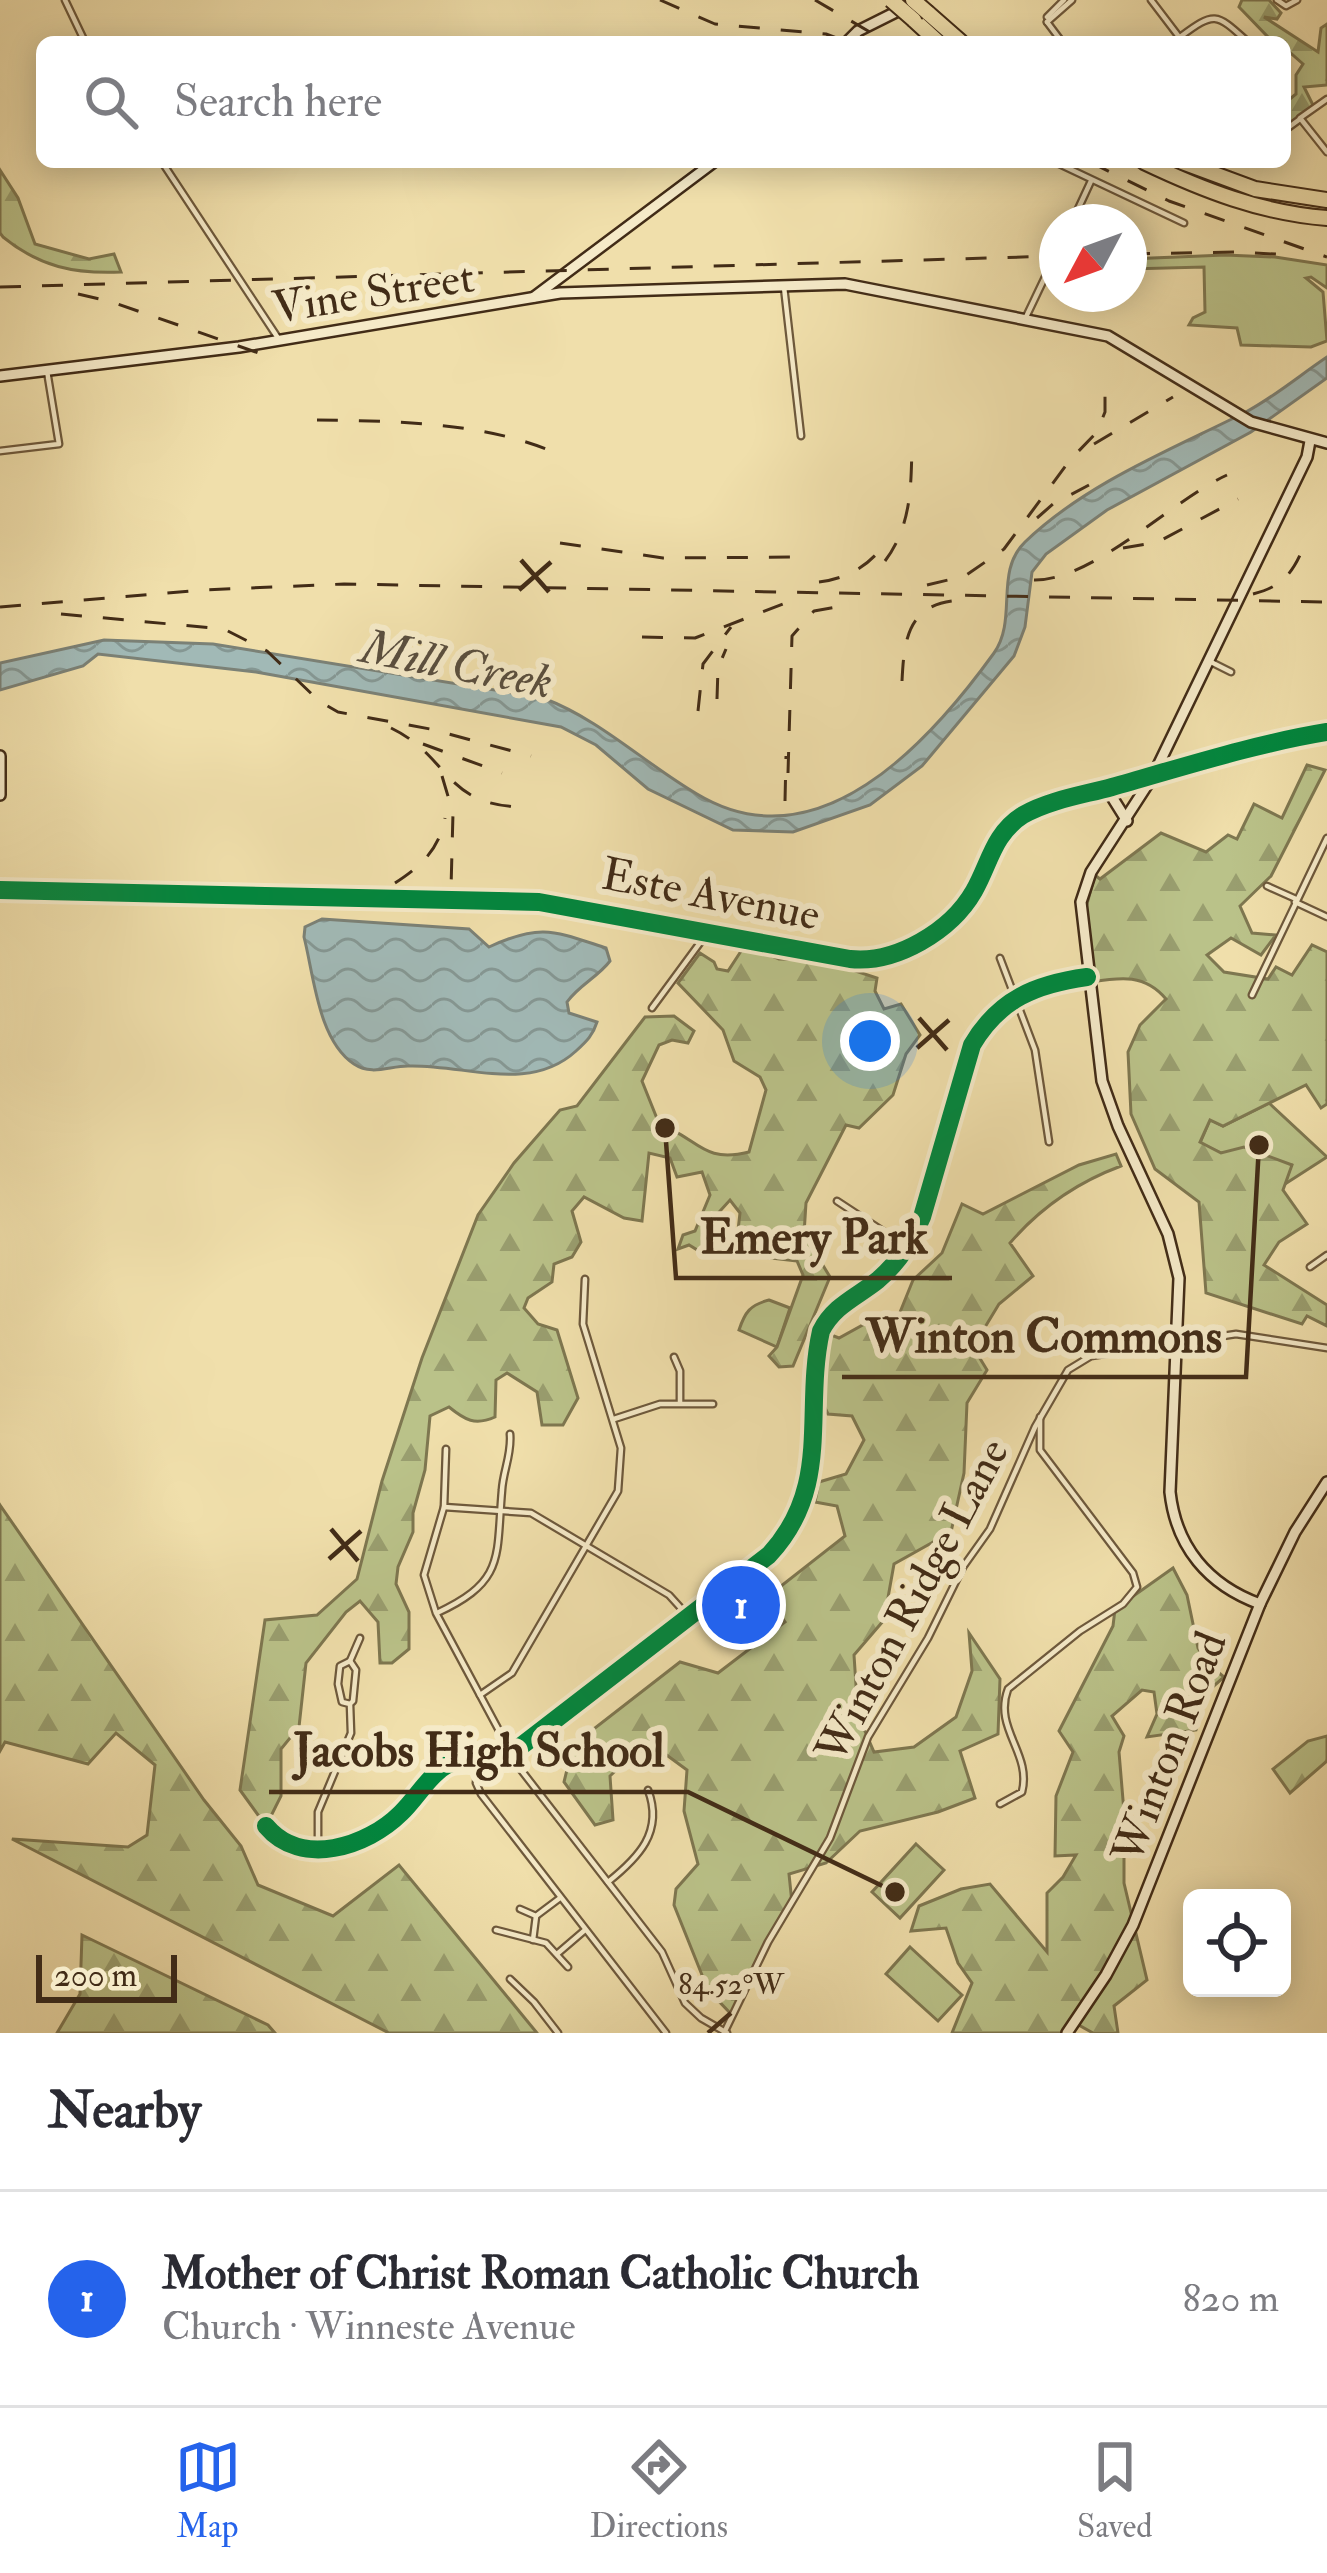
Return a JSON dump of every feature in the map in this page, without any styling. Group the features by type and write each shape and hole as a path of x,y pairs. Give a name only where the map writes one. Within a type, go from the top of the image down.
{"highway":[{"path":"891,0 919,8 954,36"},
{"path":"919,8 935,36"},
{"path":"1158,168 1231,199 1276,212 1327,218"},
{"path":"1198,168 1255,189 1327,200"}],"street":[{"path":"65,0 82,36"},
{"path":"1047,22 1050,10 1064,0"},
{"path":"1047,22 1072,0"},
{"path":"1151,0 1180,36"},
{"path":"1277,0 1290,5 1297,0"},
{"path":"853,36 919,8"},
{"path":"1185,36 1214,17 1240,36"},
{"path":"1047,22 1058,36"},
{"path":"1291,125 1327,99"},
{"path":"1300,118 1327,152"},
{"path":"166,168 278,338"},
{"name":"Vine Street","path":"0,376 534,297 706,168"},
{"path":"1066,168 1184,223"},
{"path":"1080,204 1091,181"},
{"path":"534,297 857,286 1087,330 1126,344 1227,409 1270,429 1327,443"},
{"path":"784,287 801,436"},
{"path":"1026,319 1039,291"},
{"path":"0,451 59,444 47,371"},
{"path":"1260,1604 1206,1572 1178,1528 1170,1492 1176,1261 1102,1081 1081,911 1083,893 1097,863 1154,776 1307,457 1310,441"},
{"path":"1209,661 1231,672"},
{"name":"Este Avenue","path":"0,890 538,902 877,960 896,954 962,908 996,841 1019,818 1046,805 1327,732"},
{"path":"0,756 0,795"},
{"path":"1107,789 1127,821"},
{"path":"1252,994 1326,841"},
{"path":"1268,886 1327,917"},
{"path":"652,1008 708,932"},
{"path":"1000,958 1035,1050 1049,1142"},
{"path":"266,1826 285,1843 318,1850 338,1847 385,1827 446,1766 494,1763 512,1753 759,1564 791,1525 811,1473 821,1331 836,1310 876,1281 907,1247 922,1217 968,1054 987,1021 1017,996 1048,982 1088,977"},
{"path":"837,1202 907,1247"},
{"path":"1310,1267 1327,1255"},
{"path":"480,1694 512,1673 614,1501 620,1480 621,1448 583,1324 585,1280"},
{"name":"Winton Ridge Lane","path":"725,2033 768,1942 830,1838 868,1737 928,1638 963,1567 990,1529 1064,1375 1085,1358 1245,1334 1327,1348"},
{"path":"674,1357 680,1371 680,1403"},
{"path":"614,1419 660,1404 713,1404"},
{"path":"1000,1804 1022,1792 1025,1778 1021,1755 1004,1719 1007,1689 1080,1630 1123,1604 1137,1587 1133,1573 1040,1450 1040,1418"},
{"path":"436,1613 469,1597 490,1576 499,1552 510,1435"},
{"path":"446,1450 444,1507 424,1575 436,1613 512,1753 662,1952 686,2002 725,2033"},
{"name":"Winton Road","path":"1067,2033 1133,1925 1260,1604 1327,1482"},
{"path":"444,1507 531,1513 669,1595 689,1617"},
{"path":"350,1704 342,1702 340,1666 350,1660 360,1638"},
{"path":"318,1850 318,1812 350,1737 356,1670 350,1660"},
{"path":"478,1764 478,1790 666,2033"},
{"path":"608,1882 635,1861 646,1845 652,1799 648,1790"},
{"path":"533,1941 536,1916 561,1897"},
{"path":"520,1910 536,1916"},
{"path":"496,1930 546,1943 568,1967"},
{"path":"557,1954 586,1930"},
{"path":"509,1979 558,2033"}],"green space":[{"path":"1242,0 1269,0 1281,13 1277,19 1264,17 1318,52 1321,28 1327,24 1327,85 1304,87 1314,107 1291,123 1291,98 1303,64 1291,53 1291,36 1267,36 1239,7"},
{"path":"0,170 18,198 35,244 89,259 114,254 121,272 58,266 3,237"},
{"path":"1225,255 1327,265 1327,288 1306,278 1323,292 1327,341 1311,347 1241,345 1237,328 1189,325 1205,312 1204,267 1147,269 1147,258"},
{"path":"1307,765 1325,770 1271,876 1240,906 1252,933 1276,935 1261,955 1231,938 1207,955 1224,972 1268,979 1276,967 1292,975 1312,945 1327,952 1327,1104 1321,1108 1306,1085 1223,1126 1210,1120 1200,1142 1221,1153 1244,1147 1292,1165 1283,1190 1307,1224 1279,1242 1264,1265 1327,1305 1327,1326 1307,1316 1302,1324 1206,1293 1199,1202 1155,1169 1131,1114 1128,1052 1140,1025 1166,999 1141,981 1092,982 1083,918 1095,875 1100,879 1161,833 1206,852 1228,835 1237,839 1254,804 1282,818"},
{"path":"745,945 779,959 822,960 877,978 875,991 884,1009 901,1004 920,1035 906,1054 893,1095 859,1128 846,1125 806,1203 804,1234 830,1277 793,1366 779,1367 769,1356 777,1347 803,1275 797,1261 762,1257 737,1239 740,1213 730,1200 711,1221 707,1245 699,1251 689,1245 678,1249 683,1235 695,1231 710,1195 702,1172 677,1177 670,1158 649,1153 642,1221 624,1218 584,1197 572,1211 581,1242 572,1257 554,1264 552,1282 528,1298 524,1308 538,1324 557,1330 578,1398 563,1425 542,1425 537,1392 507,1373 496,1380 495,1417 470,1420 449,1407 430,1416 413,1532 396,1584 409,1612 409,1649 392,1663 380,1663 378,1622 360,1601 346,1612 306,1663 299,1727 281,1749 281,1796 266,1826 240,1790 265,1620 317,1615 357,1579 382,1481 422,1358 478,1215 514,1163 560,1110 577,1106 645,1017 674,1016 694,1031 688,1043 672,1040 659,1045 642,1081 660,1126 709,1152 749,1152 766,1090 760,1077 734,1061 723,1030 678,983 700,953 717,969 728,971"},
{"path":"1269,1103 1327,1157 1285,1184 1291,1165 1221,1153 1200,1143 1210,1120 1223,1126"},
{"path":"1116,1154 1121,1166 1061,1197 1010,1243 1033,1276 999,1304 973,1347 987,1370 967,1403 964,1473 951,1532 894,1564 884,1620 854,1655 858,1715 874,1752 914,1747 956,1717 972,1671 969,1633 1000,1679 998,1734 960,1751 975,1798 860,1831 826,1863 789,1874 792,1903 768,1942 734,2017 708,1990 674,1905 676,1889 698,1864 684,1811 687,1770 657,1748 631,1756 610,1776 613,1820 595,1825 564,1782 573,1745 680,1662 718,1673 785,1622 767,1597 845,1536 837,1506 815,1502 819,1482 846,1474 864,1440 852,1416 828,1414 816,1389 821,1331 839,1338 870,1321 892,1332 913,1280 942,1253 962,1204 983,1214 1079,1165"},
{"path":"769,1300 790,1308 777,1347 739,1330 749,1310"},
{"path":"0,1505 204,1800 241,1846 258,1885 333,1916 399,1865 537,2033 389,2033 12,1839 128,1847 147,1835 155,1765 116,1733 88,1764 5,1742 0,1751"},
{"path":"1173,1568 1187,1595 1198,1648 1224,1677 1208,1691 1196,1730 1147,1737 1157,1714 1154,1692 1142,1690 1112,1716 1124,1736 1119,1752 1124,1883 1147,1980 1114,2006 1118,2033 1093,2033 1075,2023 1067,2033 952,2033 972,1983 958,1963 946,1928 911,1931 919,1906 961,1889 990,1884 1047,1952 1047,1893 1076,1855 1055,1856 1056,1796 1073,1752 1059,1731 1113,1626 1115,1609"},
{"path":"1327,1736 1327,1761 1290,1793 1273,1769 1308,1741"},
{"path":"916,1844 944,1870 900,1918 872,1892"},
{"path":"82,1935 268,2025 275,2033 57,2033 80,1994"},
{"path":"910,1947 962,1995 938,2021 886,1974"}],"water":[{"path":"1327,357 1327,378 1251,432 1107,510 1046,554 1032,572 1025,627 1014,656 922,766 870,805 793,832 733,830 648,789 596,745 561,727 256,672 98,654 83,666 0,690 0,663 104,640 213,644 543,698 584,718 697,794 742,813 785,815 827,805 866,785 903,756 968,688 1001,640 1010,567 1025,542 1101,485 1255,407"},
{"path":"322,919 469,929 489,947 548,932 606,948 610,961 567,1002 569,1013 597,1022 576,1051 538,1071 496,1074 430,1067 361,1068 332,1040 319,1006 304,937 305,927"}],"railway":[{"path":"660,0 715,24 831,36"},
{"path":"815,0 877,36"},
{"path":"1102,168 1169,201 1327,257"},
{"path":"1147,254 1291,255"},
{"path":"0,287 1039,257"},
{"path":"78,294 270,357"},
{"path":"927,585 965,576 1004,549 1070,460 1097,432 1105,412 1105,385"},
{"path":"1094,444 1173,397"},
{"path":"317,420 473,430 560,455"},
{"path":"885,561 905,519 912,443"},
{"path":"1034,580 1081,568 1227,475"},
{"path":"1037,518 1089,485"},
{"path":"1123,548 1158,542 1238,499"},
{"path":"819,582 857,569 886,541"},
{"path":"560,543 663,558 808,557"},
{"path":"1253,594 1285,578 1304,546"},
{"path":"0,607 344,584 1327,602"},
{"path":"902,681 907,640 917,619 952,601"},
{"path":"642,637 695,638 783,604"},
{"path":"788,773 792,636 814,611 848,605"},
{"path":"61,614 224,629 267,651 319,701 338,712 430,729 531,756"},
{"path":"698,711 703,664 731,627"},
{"path":"717,699 718,668 726,649"},
{"path":"391,728 477,798 524,807"},
{"path":"423,744 502,773"},
{"path":"785,801 786,756"},
{"path":"442,776 453,813 451,889"},
{"path":"395,883 428,856 445,818"}],"cycle path":[{"path":"0,890 539,902 868,959 921,942 951,919 974,891 1005,831 1033,810 1219,756 1327,732"},
{"path":"266,1826 280,1839 315,1849 334,1848 370,1835 401,1813 447,1765 503,1760 769,1555 789,1529 809,1475 821,1331 839,1308 885,1273 913,1235 972,1045 994,1016 1020,996 1087,977"}],"place":[{"name":"Emery Park","path":"665,1128"},
{"name":"Winton Commons","path":"1259,1145"},
{"name":"Mother of Christ Roman Catholic Church","path":"741,1605"},
{"name":"Jacobs High School","path":"895,1892"}],"water label":[{"name":"Mill Creek","path":"457,663"}]}
